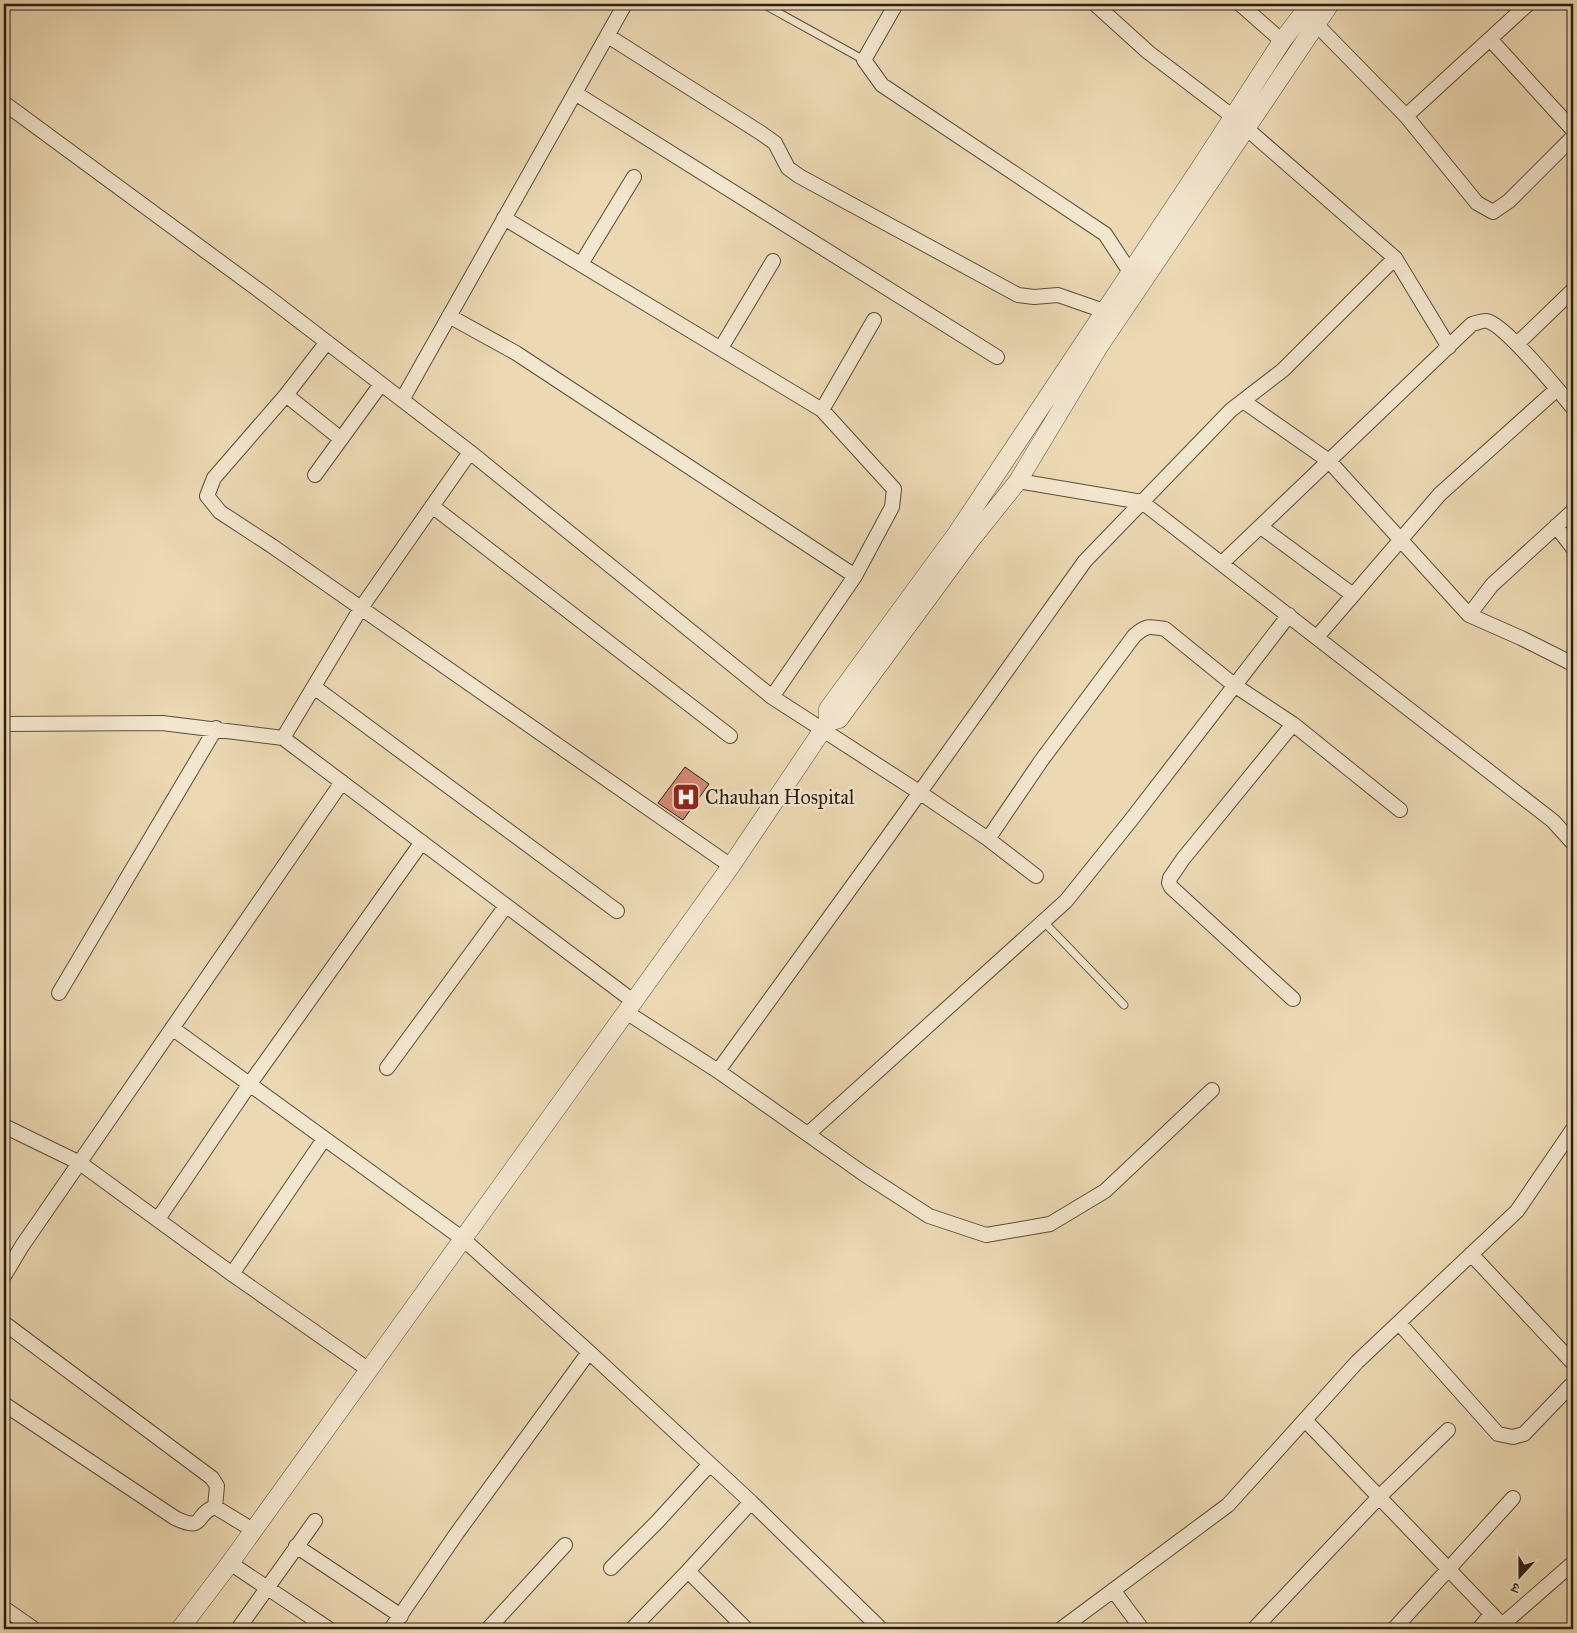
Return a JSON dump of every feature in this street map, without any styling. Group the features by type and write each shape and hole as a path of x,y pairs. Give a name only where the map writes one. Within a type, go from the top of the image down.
{"street":[{"path":"402,400 626,4"},
{"path":"896,4 864,60 882,85 1105,234 1130,272"},
{"path":"1095,4 1148,52 1232,116"},
{"path":"1240,4 1282,41"},
{"path":"825,726 839,719 970,541 1018,481 1098,348 1130,272 1282,41 1310,4"},
{"path":"180,1629 230,1563 731,866 825,726 828,709 957,533 1246,128 1330,4"},
{"path":"1406,116 1528,4"},
{"path":"1316,24 1406,116 1477,203 1493,212 1509,201 1572,140 1490,39"},
{"path":"608,36 761,133 774,143 788,168 799,176 1018,295 1034,297 1058,294 1111,315"},
{"path":"575,93 997,357"},
{"path":"4,103 268,296 470,452 772,697 825,726 988,839 1036,876"},
{"path":"1246,128 1395,258 1449,346"},
{"path":"581,264 634,177"},
{"path":"504,218 822,410 894,489 892,507 855,576 772,697"},
{"path":"718,1070 920,792 1084,561 1232,410 1283,370 1395,258"},
{"path":"720,348 772,261"},
{"path":"1517,344 1573,290"},
{"path":"449,316 516,353 855,576"},
{"path":"822,410 874,320"},
{"path":"1222,563 1472,324 1487,320 1498,326 1517,344 1573,408"},
{"path":"327,342 286,395 214,478 207,496 220,512 362,608 731,866"},
{"path":"315,475 381,384"},
{"path":"1317,637 1440,494 1557,389"},
{"path":"286,395 341,439"},
{"path":"1243,401 1329,461 1469,615 1522,638 1573,664"},
{"path":"283,738 362,608 470,452"},
{"path":"1018,481 1142,502 1553,821 1573,843"},
{"path":"432,506 730,736"},
{"path":"1469,615 1492,585 1573,511"},
{"path":"1260,526 1354,594"},
{"path":"1556,526 1573,548"},
{"path":"808,1134 1044,922 1072,894 1289,615"},
{"path":"988,839 1053,746 1134,636 1143,628 1153,626 1165,629 1234,685 1293,724 1400,810"},
{"path":"314,687 617,911"},
{"path":"4,724 162,723 216,728 283,738 506,906 630,1006 864,1174 929,1216 986,1235 1050,1224 1105,1192 1212,1090"},
{"path":"1293,724 1183,858 1170,878 1169,883 1171,887 1293,999"},
{"path":"59,993 216,728"},
{"path":"4,1276 22,1246 342,782"},
{"path":"158,1219 250,1085 422,842"},
{"path":"388,1068 506,906"},
{"path":"172,1028 463,1239 589,1352 751,1502 881,1629"},
{"path":"4,1126 80,1163 232,1274 369,1370"},
{"path":"1061,1629 1228,1505 1357,1362 1517,1211 1573,1129"},
{"path":"232,1274 324,1138"},
{"path":"1471,1254 1573,1363"},
{"path":"4,1323 212,1478 217,1486 215,1507"},
{"path":"1399,1323 1498,1434 1513,1437 1524,1434 1573,1383"},
{"path":"391,1629 457,1533 589,1352"},
{"path":"4,1404 175,1518 193,1524 211,1508 215,1507"},
{"path":"1305,1420 1504,1627 1573,1563"},
{"path":"1254,1629 1379,1497 1448,1430"},
{"path":"611,1568 658,1521 710,1464"},
{"path":"1394,1629 1513,1498"},
{"path":"632,1629 688,1572 751,1502"},
{"path":"215,1507 253,1530"},
{"path":"242,1628 267,1588 315,1521"},
{"path":"488,1629 565,1545"},
{"path":"296,1546 401,1616"},
{"path":"230,1563 328,1629"},
{"path":"688,1572 746,1629"},
{"path":"1113,1590 1142,1629"},
{"path":"4,1608 34,1629"},
{"path":"1479,1629 1492,1614"}],"lane":[{"path":"763,4 864,60"},
{"path":"1044,922 1124,1005"}],"building":[{"path":"685,767 709,784 683,820 658,803"}],"place":[{"name":"Chauhan Hospital","path":"686,797"}]}
